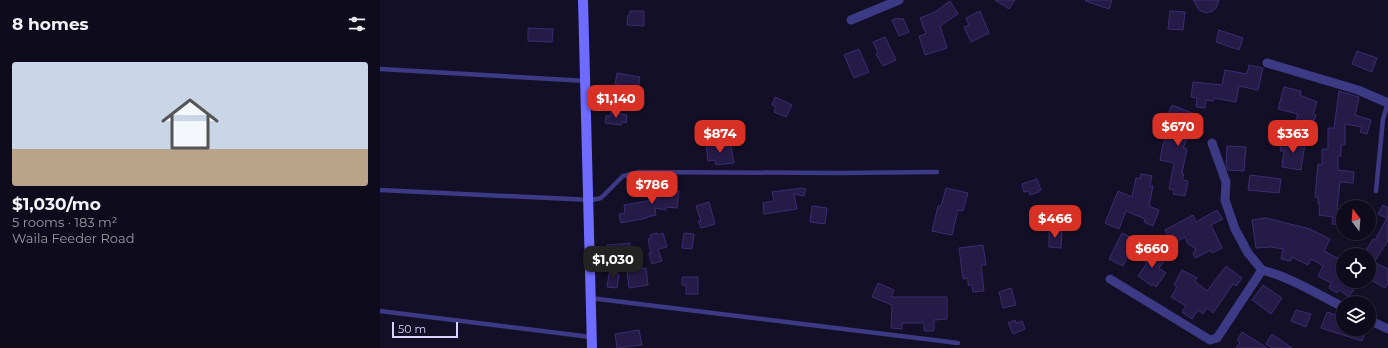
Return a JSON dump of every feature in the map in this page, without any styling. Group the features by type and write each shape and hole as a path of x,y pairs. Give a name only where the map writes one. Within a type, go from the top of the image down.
{"street":[{"path":"583,0 592,348"},
{"path":"851,20 899,0"},
{"path":"1267,63 1358,90 1388,103"},
{"path":"1212,143 1226,182 1225,200 1235,229 1248,253 1262,270 1290,280 1336,303"},
{"path":"1110,279 1206,339 1214,340 1217,338 1262,270"},
{"path":"1376,323 1388,329"}],"lane":[{"path":"380,69 586,81"},
{"path":"1376,191 1383,119 1388,103"},
{"path":"380,190 588,200 601,198 623,176 639,172 937,172"},
{"path":"590,298 958,343"},
{"path":"380,311 591,337"}],"building":[{"path":"995,0 1015,0 1009,9"},
{"path":"1112,0 1109,9 1085,1"},
{"path":"1193,0 1219,0 1213,11 1206,13 1199,10"},
{"path":"950,1 958,14 940,26 947,48 925,55 919,36 926,34 920,18 935,12"},
{"path":"630,11 644,11 644,26 627,25"},
{"path":"980,11 989,33 971,42 964,27 969,25 966,18"},
{"path":"1170,11 1185,12 1183,30 1168,29"},
{"path":"899,18 900,20 903,18 909,32 899,36 892,20"},
{"path":"528,28 553,29 552,42 528,41"},
{"path":"1219,30 1243,38 1239,50 1216,42"},
{"path":"885,37 896,60 883,66 876,54 878,53 873,42"},
{"path":"859,49 869,72 854,78 844,55"},
{"path":"1357,51 1377,58 1372,72 1352,64"},
{"path":"1249,65 1263,68 1258,90 1239,86 1236,102 1214,98 1213,101 1206,100 1205,108 1196,107 1197,98 1191,97 1193,82 1222,85 1225,70 1247,74"},
{"path":"617,73 640,77 638,88 615,84"},
{"path":"1284,87 1301,91 1300,95 1317,102 1313,114 1316,115 1312,126 1296,120 1298,114 1278,109"},
{"path":"1339,91 1359,97 1355,115 1371,120 1367,134 1360,132 1362,127 1345,124 1345,145 1341,145 1341,156 1338,156 1338,170 1354,172 1353,183 1340,182 1338,200 1336,200 1336,224 1332,224 1333,217 1319,215 1320,204 1318,204 1318,197 1315,197 1318,164 1322,165 1322,149 1328,149 1328,128 1334,128"},
{"path":"775,97 792,105 786,117 774,112 776,107 772,105"},
{"path":"1172,105 1197,115 1183,148 1187,149 1182,173 1184,174 1182,180 1188,181 1185,196 1173,194 1174,190 1169,189 1174,163 1160,160 1163,144 1173,122 1166,119"},
{"path":"611,112 627,115 626,123 622,122 621,125 605,123 606,116 610,116"},
{"path":"1282,140 1305,143 1301,170 1282,167 1284,151 1280,151"},
{"path":"715,143 715,148 731,146 734,163 716,165 715,160 708,161 706,144"},
{"path":"1227,146 1246,147 1244,171 1228,170 1226,165"},
{"path":"1141,174 1152,176 1150,186 1153,186 1149,206 1159,210 1153,226 1144,222 1145,219 1126,211 1119,229 1105,223 1118,191 1132,197 1136,178 1140,179"},
{"path":"1250,175 1281,179 1279,193 1248,190"},
{"path":"1037,179 1041,190 1038,191 1039,192 1030,195 1029,191 1024,192 1022,184"},
{"path":"661,183 676,184 675,191 679,191 677,208 666,207 666,210 655,208 656,215 621,223 619,214 625,213 624,205 658,199 659,186 661,186"},
{"path":"802,188 806,189 804,196 794,194 797,209 764,214 763,203 774,201 772,192"},
{"path":"946,188 968,193 963,211 958,210 952,235 932,231 938,206 941,206"},
{"path":"709,202 715,224 701,228 698,221 701,221 696,206"},
{"path":"1383,205 1388,208 1388,241 1376,259 1376,248 1367,248 1372,240 1376,240 1387,218 1378,214"},
{"path":"812,206 827,208 825,224 810,222"},
{"path":"1217,210 1223,219 1211,225 1222,248 1212,253 1211,250 1195,258 1193,253 1196,249 1188,244 1185,237 1172,244 1165,230 1193,215 1196,222"},
{"path":"1266,218 1310,229 1330,239 1324,251 1336,257 1336,288 1355,288 1350,296 1339,290 1337,293 1329,288 1331,283 1318,276 1323,266 1311,259 1308,265 1292,257 1291,261 1281,259 1283,249 1271,247 1256,248 1252,220"},
{"path":"1049,231 1062,231 1061,248 1049,247"},
{"path":"657,233 658,235 663,233 667,247 658,249 662,261 652,264 649,253 651,253 648,239 651,239 650,235"},
{"path":"684,233 694,234 692,249 682,248"},
{"path":"1122,233 1136,240 1123,266 1109,259"},
{"path":"630,243 631,270 627,271 622,244"},
{"path":"622,244 620,260 611,261 611,259 608,259 607,245"},
{"path":"983,245 986,265 981,265 984,291 973,292 972,285 968,285 968,278 963,279 959,248"},
{"path":"1146,248 1164,261 1159,268 1166,273 1156,287 1153,284 1152,286 1138,276 1147,263 1140,258"},
{"path":"1376,263 1388,269 1388,283 1385,288 1376,283"},
{"path":"1226,266 1242,278 1236,286 1233,284 1213,313 1207,308 1203,314 1198,310 1192,319 1182,312 1186,306 1171,297 1177,287 1174,285 1182,270 1197,278 1195,281 1207,291"},
{"path":"646,268 648,285 629,288 627,272"},
{"path":"609,273 619,274 617,288 607,287"},
{"path":"682,277 698,277 698,294 686,294 686,285 682,285"},
{"path":"878,283 894,290 891,297 947,297 947,319 934,320 934,331 924,331 924,323 902,323 902,329 891,328 892,305 872,297"},
{"path":"1263,285 1282,298 1271,314 1252,300"},
{"path":"1011,288 1016,305 1003,308 999,292"},
{"path":"1296,310 1311,314 1306,327 1291,321"},
{"path":"1327,312 1336,315 1336,333 1321,328"},
{"path":"1015,320 1016,323 1022,321 1025,329 1013,334 1008,323"},
{"path":"639,330 642,345 617,348 615,334"},
{"path":"1242,332 1267,348 1236,348 1240,342 1237,340"},
{"path":"1272,334 1292,348 1272,348 1266,344"},
{"path":"1346,336 1364,336 1362,341"}]}
